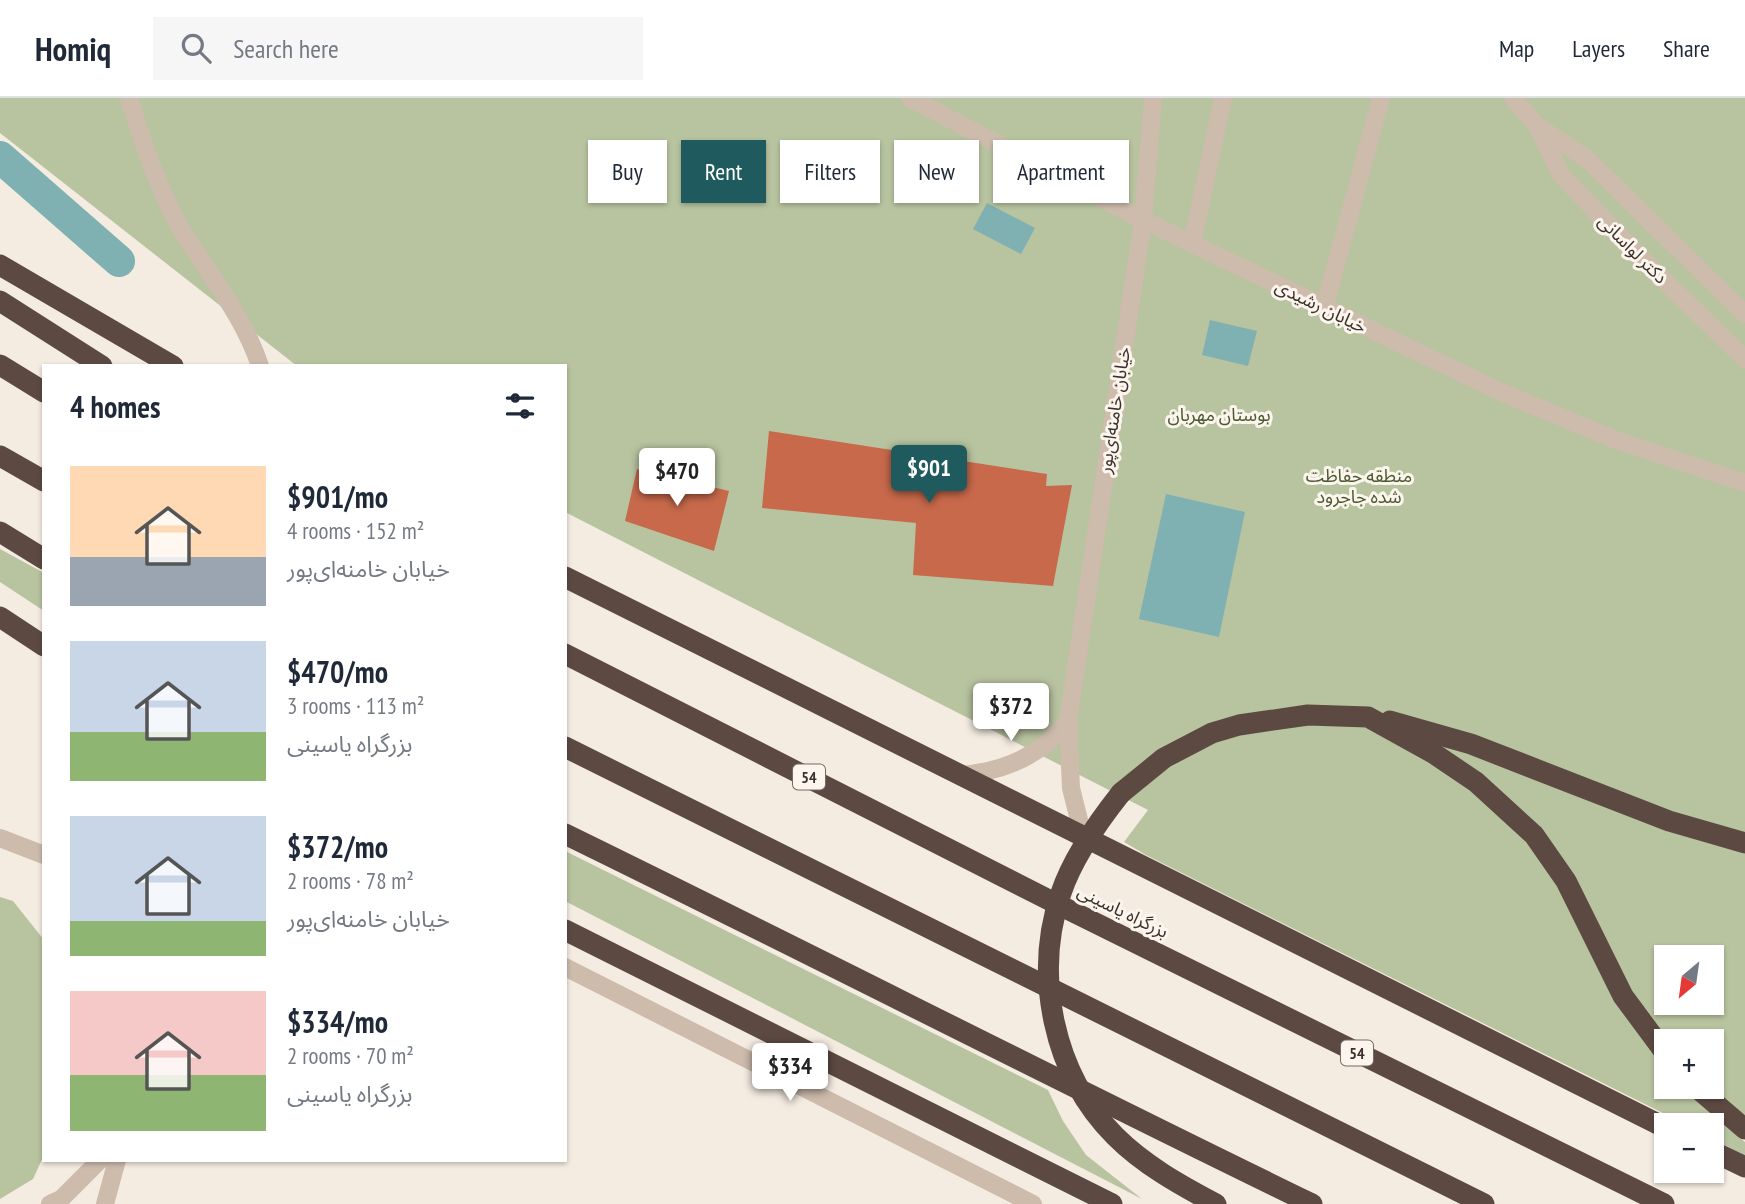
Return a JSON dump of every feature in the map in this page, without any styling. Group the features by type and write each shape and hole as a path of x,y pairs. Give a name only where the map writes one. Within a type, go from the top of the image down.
{"highway":[{"path":"0,265 170,364"},
{"path":"0,301 99,364"},
{"path":"0,365 42,391"},
{"path":"0,456 42,480"},
{"path":"0,532 42,558"},
{"path":"567,578 1654,1122"},
{"path":"0,617 42,645"},
{"name":"بزرگراه یاسینی","path":"567,655 1051,901 1664,1204"},
{"path":"1216,1204 1144,1161 1113,1134 1087,1102 1071,1076 1055,1020 1049,967 1061,893 1085,846 1121,793 1164,758 1212,733 1239,725 1308,715 1368,717 1409,724 1459,740 1669,821 1745,843"},
{"path":"1368,717 1433,753 1476,782 1534,835 1566,881 1623,996 1654,1038"},
{"path":"567,748 1484,1204"},
{"path":"567,835 870,984 1067,1086 1312,1204"},
{"path":"567,931 1112,1204"},
{"path":"1710,1099 1745,1129"},
{"path":"1724,1157 1745,1167"}],"street":[{"path":"129,98 162,192 181,228 238,317 259,364"},
{"name":"خیابان رشیدی","path":"910,98 1143,220 1324,309 1577,426 1745,483"},
{"name":"خیابان خامنه‌ای‌پور","path":"1083,836 1071,788 1068,721 1143,220 1153,98"},
{"path":"1192,244 1223,98"},
{"path":"1324,309 1381,98"},
{"name":"دکتر لواسانی","path":"1513,98 1537,126 1561,176 1745,359"},
{"name":"دکتر لواسانی","path":"1537,126 1587,159 1745,314"},
{"path":"959,775 994,771 1027,757 1056,737 1068,721"},
{"path":"0,838 42,854"},
{"path":"567,968 1033,1204"},
{"path":"50,1204 61,1199 98,1162"},
{"path":"104,1204 116,1162"}],"green space":[{"name":"منطقه حفاظت شده جاجرود","path":"0,98 1745,98 1745,1116 1724,1098 1724,1029 1654,1029 1654,1099 1694,1099 1711,1113 1663,1113 1146,855 1124,842 1148,810 567,513 567,364 294,364 0,133"},
{"path":"0,549 42,572 42,610 0,582"},
{"path":"567,852 1048,1090 1063,1121 1086,1155 1142,1199 567,902"},
{"path":"0,897 13,901 42,937 42,1159 33,1179 0,1199"},
{"name":"منطقه حفاظت شده جاجرود","path":"1724,1124 1745,1142 1745,1156 1724,1145"}],"water":[{"path":"987,203 1035,228 1021,254 973,229"},
{"path":"1210,320 1257,331 1248,366 1202,355"},
{"path":"1166,494 1245,512 1219,637 1139,619"}],"building":[{"path":"769,431 1047,474 1046,486 1072,485 1053,586 913,575 916,523 762,508"},
{"path":"637,469 729,491 714,551 625,521"}],"waterway":[{"path":"0,157 119,261"}],"park label":[{"name":"بوستان مهربان","path":"1219,414"}]}
